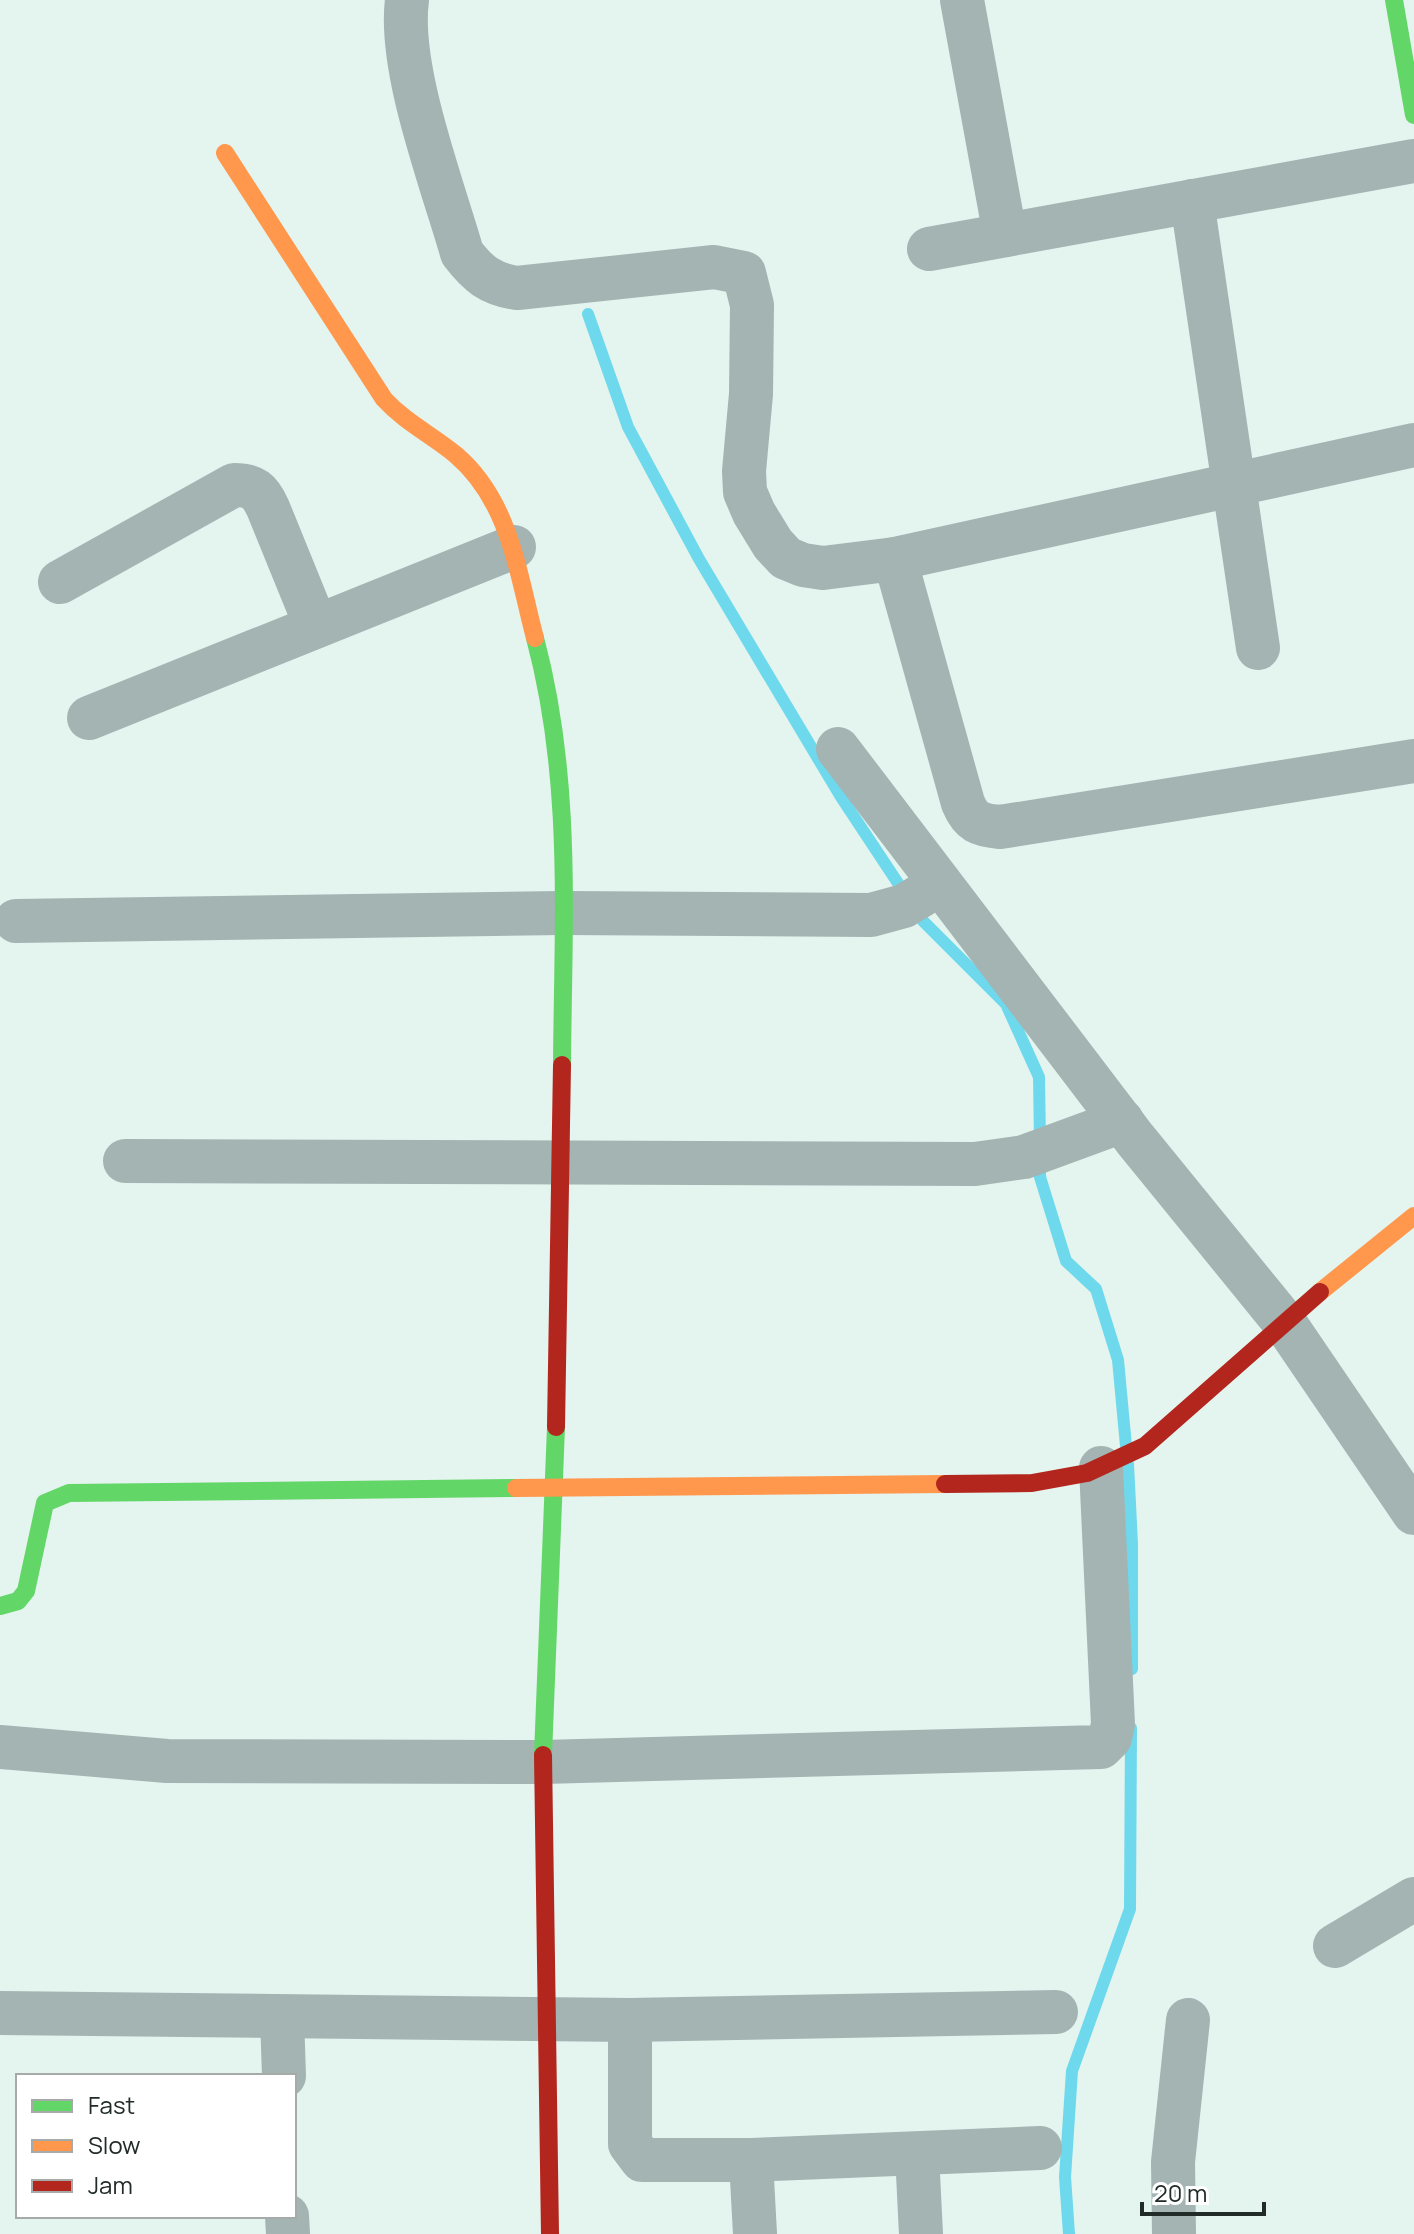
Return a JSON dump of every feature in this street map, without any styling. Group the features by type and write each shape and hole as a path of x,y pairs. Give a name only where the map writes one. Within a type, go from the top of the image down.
{"street":[{"path":"407,0 404,23 410,68 462,253 493,285 517,288 584,283 714,267 744,273 752,305 745,492 773,544 786,558 823,568 895,559 1414,445"},
{"path":"962,0 1005,235"},
{"path":"1394,0 1414,115"},
{"path":"225,153 384,399 403,420 455,454 475,473 503,515 514,547 559,751 563,796 562,1162 555,1486 543,1762 550,2234"},
{"path":"929,249 1414,161"},
{"path":"1192,201 1258,648"},
{"path":"60,582 234,485 250,485 261,493 316,626"},
{"path":"89,718 514,547"},
{"path":"895,559 963,803 969,818 980,825 1000,827 1414,761"},
{"path":"838,749 924,894 1122,1121 1284,1322 1414,1513"},
{"path":"16,921 562,913 871,915 924,894"},
{"path":"125,1161 975,1164 1040,1152 1122,1121"},
{"path":"0,1606 18,1601 26,1591 45,1503 69,1493 1032,1483 1106,1466 1145,1446 1284,1322 1414,1216"},
{"path":"0,1747 167,1761 543,1762 1101,1747 1110,1738 1113,1724 1106,1466"},
{"path":"1335,1946 1414,1899"},
{"path":"0,2013 630,2020 1056,2012"},
{"path":"282,2017 284,2074"},
{"path":"630,2020 630,2144 635,2153 652,2162 1040,2148"},
{"path":"1174,2234 1173,2162 1188,2020"},
{"path":"917,2154 921,2234"},
{"path":"751,2160 755,2234"}],"waterway":[{"path":"588,314 628,427 699,559 841,797 923,921 1006,1004 1039,1077 1040,1142"},
{"path":"1040,1161 1040,1177 1066,1261 1096,1289 1118,1360 1126,1446"},
{"path":"1128,1464 1132,1544 1132,1669"},
{"path":"1069,2234 1065,2177 1072,2071 1130,1909 1131,1728"}],"traffic: fast":[{"path":"1394,0 1414,115"},
{"path":"535,638 547,691 561,797 564,904 562,1065"},
{"path":"543,1755 556,1427"},
{"path":"0,1606 18,1601 26,1591 45,1503 69,1493 516,1488"}],"traffic: slow":[{"path":"225,153 384,399 456,455 489,494 517,564 535,638"},
{"path":"1320,1292 1414,1216"},
{"path":"516,1488 945,1484"}],"traffic: jam":[{"path":"556,1427 562,1065"},
{"path":"945,1484 1032,1483 1087,1473 1145,1446 1320,1292"},
{"path":"543,1755 550,2234"}]}
